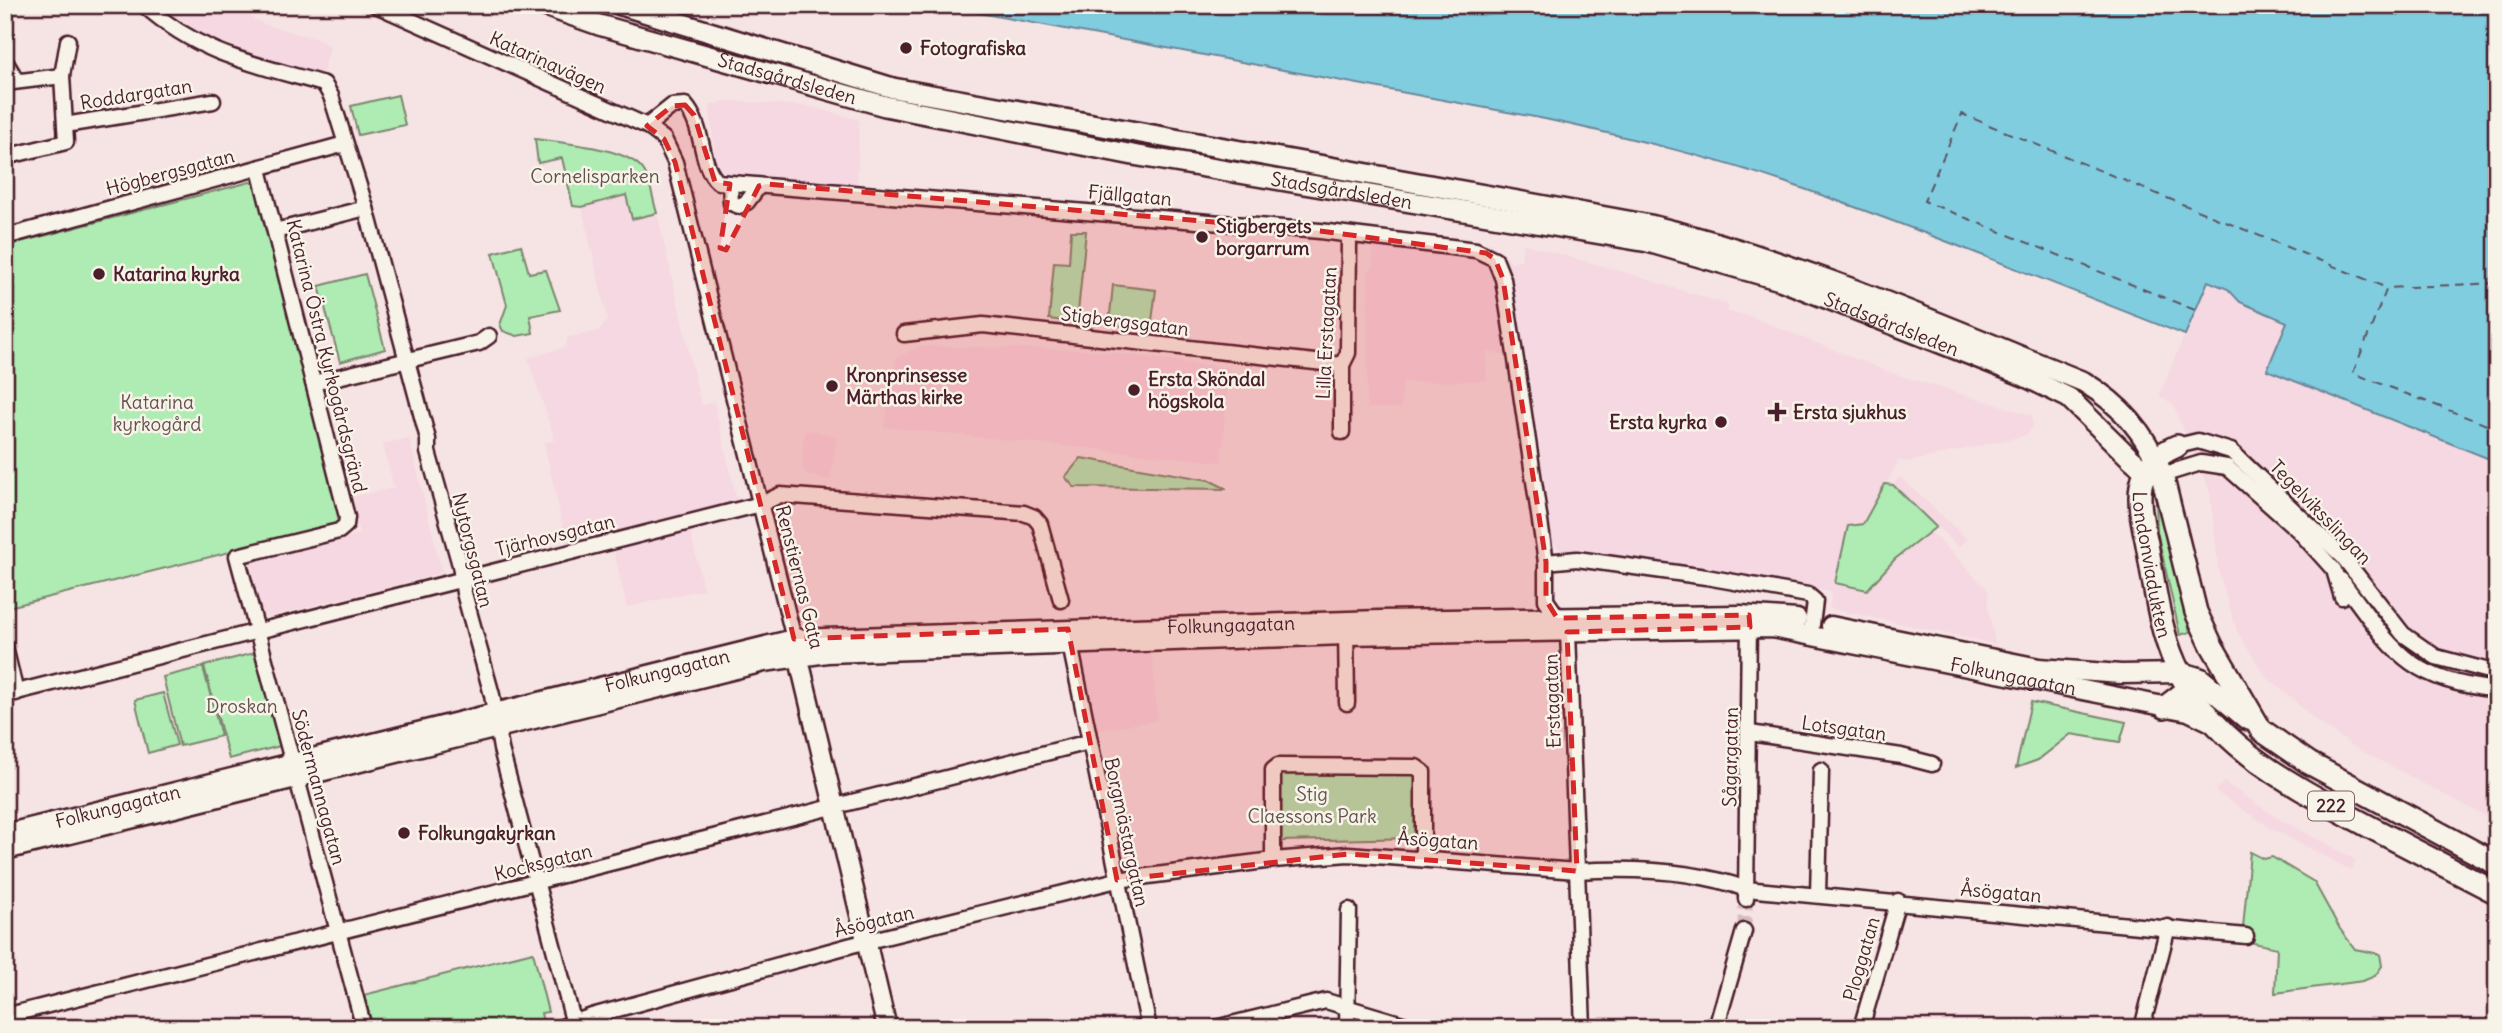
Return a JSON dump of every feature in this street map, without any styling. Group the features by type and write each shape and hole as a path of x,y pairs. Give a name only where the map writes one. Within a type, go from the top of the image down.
{"main road":[{"name":"Stadsgårdsleden","path":"542,5 599,25 885,106 1133,155 1648,242 1780,280 2024,376 2070,398 2114,442 2154,468"},
{"name":"Stadsgårdsleden","path":"621,5 783,52 893,88 1650,225 1709,239 1865,295 2084,382 2119,407 2148,441 2154,468"},
{"path":"776,74 783,52"},
{"name":"Londonviadukten","path":"2114,442 2131,479 2165,634 2190,681"},
{"path":"2140,513 2154,468 2177,446"},
{"name":"Londonviadukten","path":"2154,468 2196,612 2209,640"},
{"path":"2165,707 2190,681 2207,669 2209,640"},
{"name":"222","path":"2209,640 2261,730 2309,763 2497,864"},
{"path":"2190,681 2261,730"},
{"name":"Folkungagatan","path":"2190,681 2213,723 2285,780 2497,893"}],"street":[{"name":"Nytorgsgatan","path":"144,5 172,30 220,55 324,84 366,208 462,578 536,884 575,1026"},
{"name":"Katarinavägen","path":"376,5 647,127 664,139"},
{"path":"5,157 66,142 62,76 68,41"},
{"path":"5,61 11,82 62,76"},
{"name":"Roddargatan","path":"65,125 213,102"},
{"path":"647,127 672,106 685,105 694,115 713,178 718,183 730,184 731,203 738,206 747,202 759,186"},
{"name":"Renstiernas Gata","path":"664,139 675,162 761,504 887,1028"},
{"name":"Högbergsgatan","path":"5,237 345,144"},
{"name":"Katarina Östra Kyrkogårdsgränd","path":"237,556 339,531 346,525 347,517 259,169"},
{"name":"Fjällgatan","path":"730,184 1320,230 1349,237 1476,250 1495,259"},
{"path":"275,230 366,208"},
{"name":"Lilla Erstagatan","path":"1342,432 1342,365 1348,353 1349,237"},
{"name":"Erstagatan","path":"1495,259 1503,279 1546,562 1546,600 1562,625 1577,871 1583,1028"},
{"name":"Stigbergsgatan","path":"904,334 984,326 1342,365"},
{"path":"313,383 479,343 489,336"},
{"name":"Tegelviksslingan","path":"2177,446 2198,441 2231,451 2343,557 2403,634 2436,657 2497,673"},
{"name":"Tegelviksslingan","path":"2154,468 2201,463 2227,467 2299,531 2334,570 2380,632 2406,659 2436,678 2497,690"},
{"name":"Tjärhovsgatan","path":"11,694 761,504 780,495 1024,513 1034,517 1040,524 1061,600"},
{"name":"Södermannagatan","path":"237,556 364,1028"},
{"path":"1546,562 1577,559 1808,595 1815,601 1812,627"},
{"name":"Tegelviksslingan","path":"2334,570 2342,597"},
{"name":"Folkungagatan","path":"5,834 764,662 796,647 1346,628 1750,621 1812,627 2039,668 2190,681"},
{"name":"Sågargatan","path":"1746,894 1750,621"},
{"name":"Folkungagatan","path":"1812,627 2007,677 2188,711 2213,723"},
{"path":"1346,628 1347,703"},
{"name":"Folkungagatan","path":"796,647 1070,645 1346,628"},
{"name":"Borgmästargatan","path":"1070,645 1150,1028"},
{"path":"5,648 11,694"},
{"name":"Lotsgatan","path":"1750,733 1901,756 1933,764"},
{"name":"Kocksgatan","path":"5,1016 536,884 1089,742"},
{"path":"1273,860 1273,770 1278,766 1416,766 1423,772 1423,858"},
{"name":"Folkungagatan","path":"5,850 295,770"},
{"path":"1818,895 1821,770"},
{"name":"Åsögatan","path":"559,1028 575,1026 592,1016 867,942 1117,880 1273,860 1348,854 1577,871 1612,869 1717,879 1746,894 1818,895 1898,901 2246,936"},
{"name":"Ploggatan","path":"1861,1028 1898,901"},
{"path":"1347,1028 1349,910"},
{"path":"2145,1027 2168,927"},
{"path":"1716,1028 1744,931"},
{"path":"1216,1028 1326,1001 1416,1028"}],"highlighted area":[{"path":"685,105 694,115 715,182 730,184 720,248 726,250 759,186 767,184 1320,231 1486,253 1495,259 1503,279 1546,562 1546,600 1557,618 1749,615 1750,627 1567,632 1577,871 1348,854 1117,880 1068,629 794,639 675,162 664,139 647,126 672,106"}],"shaded area":[{"path":"142,5 229,5 263,24 317,39 330,46 319,88 218,55"},
{"path":"725,101 807,106 859,120 857,192 717,178 710,106"},
{"path":"626,195 632,219 657,213 701,405 714,402 739,510 689,524 703,589 627,607 612,542 569,553 544,443 555,440 528,358 566,347 567,338 598,331 608,321 582,207"},
{"name":"Ersta sjukhus","path":"1374,231 1491,244 1512,262 1521,260 1523,244 1613,269 1728,305 1727,312 1746,315 1891,373 2031,415 2033,426 2027,435 1907,462 1899,460 1863,525 1868,590 1895,559 1931,532 1988,590 1988,607 1995,644 1829,608 1832,592 1719,569 1560,550 1553,542 1526,352 1503,355 1486,351 1487,381 1402,382 1401,408 1367,408 1368,270 1373,269"},
{"path":"2207,281 2228,289 2240,302 2287,322 2267,370 2497,462 2497,822 2354,747 2316,720 2265,675 2237,631 2219,573 2210,492 2173,404 2159,396"},
{"path":"919,346 1088,350 1229,368 1221,462 884,427 896,359"},
{"path":"805,431 837,437 830,480 807,474 803,468"},
{"path":"409,438 442,573 269,617 262,613 250,562 359,534 351,497 394,488 383,444"},
{"path":"1900,477 1967,539 1959,547 1893,485"},
{"path":"1152,651 1157,720 1088,732 1073,655"},
{"path":"2224,782 2277,818 2356,860 2351,870 2271,828 2215,791"}],"green space":[{"path":"398,95 405,125 358,135 351,106"},
{"name":"Cornelisparken","path":"535,139 610,151 636,163 646,175 657,213 632,219 626,195 582,207 573,206 562,158 538,163"},
{"name":"Katarina kyrkogård","path":"250,182 255,184 268,230 340,520 338,525 5,608 5,246"},
{"path":"1071,231 1086,231 1077,323 1049,319 1054,262 1069,263"},
{"path":"521,245 529,273 546,270 560,310 530,316 533,333 517,336 503,331 500,325 507,305 493,253"},
{"path":"365,274 385,349 340,362 319,286"},
{"path":"1113,285 1156,290 1151,329 1109,324"},
{"path":"1081,458 1209,480 1227,489 1074,487 1065,477"},
{"path":"1885,484 1893,485 1936,527 1895,559 1867,590 1835,583 1848,526 1863,524"},
{"path":"2156,497 2190,632 2180,635 2157,531"},
{"name":"Droskan","path":"254,653 280,746 229,759 204,666"},
{"path":"203,667 221,736 180,746 163,677"},
{"path":"163,693 177,745 148,753 135,700"},
{"path":"2031,702 2126,722 2120,742 2071,734 2038,760 2016,768"},
{"name":"Stig Claessons Park","path":"1284,771 1413,772 1419,777 1418,838 1279,841 1278,778"},
{"path":"2250,852 2264,859 2272,857 2314,882 2340,929 2355,949 2380,954 2382,966 2375,976 2363,981 2275,993 2277,948 2249,942 2243,928"},
{"path":"533,952 548,1012 541,1013 544,1026 373,1028 364,995"}],"water":[{"path":"937,5 2497,5 2497,462 2267,370 2287,322 2240,302 2228,289 2208,281 2185,335 1837,201 1757,173 1667,148 1545,119"}],"ferry route":[{"path":"2195,310 1924,201 1962,114 2387,288"},
{"path":"2497,283 2387,288 2353,373 2497,429"}],"tunnel":[{"path":"1744,931 1746,899"}],"place":[{"name":"Fotografiska","path":"906,48"},
{"name":"Stigbergets borgarrum","path":"1202,237"},
{"name":"Katarina kyrka","path":"99,274"},
{"name":"Kronprinsesse Märthas kirke","path":"832,386"},
{"name":"Ersta Sköndal högskola","path":"1134,390"},
{"name":"Ersta sjukhus","path":"1777,412"},
{"name":"Ersta kyrka","path":"1721,422"},
{"name":"Folkungakyrkan","path":"404,833"}]}
